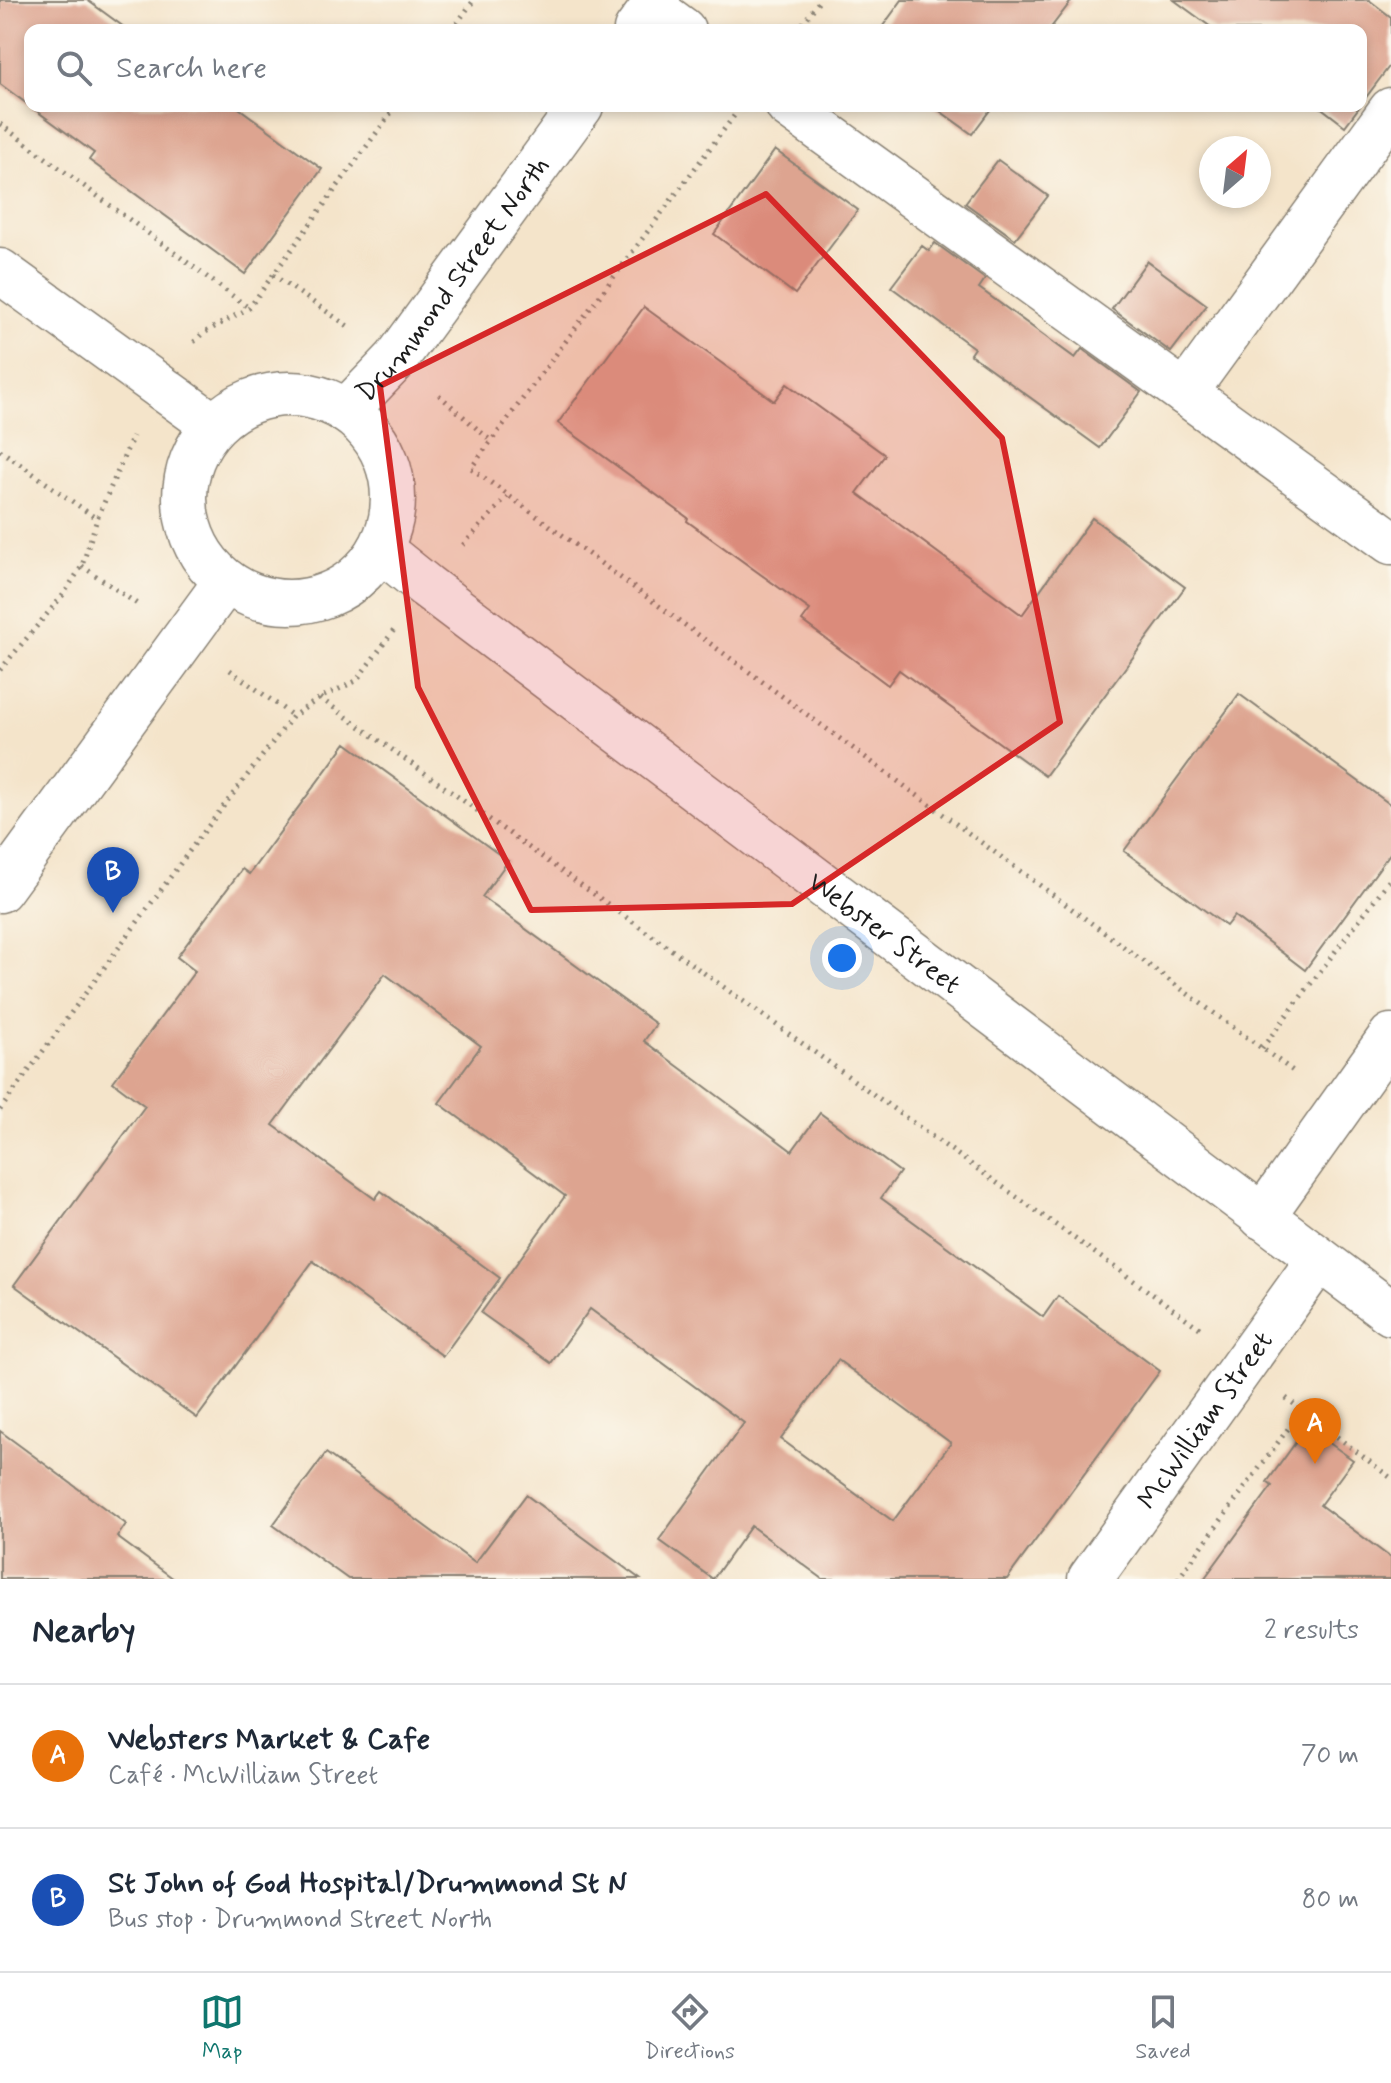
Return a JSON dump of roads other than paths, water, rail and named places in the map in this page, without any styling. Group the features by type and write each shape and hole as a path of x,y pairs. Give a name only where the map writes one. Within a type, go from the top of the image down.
{"street":[{"path":"1185,393 1391,110"},
{"name":"Drummond Street North","path":"346,411 396,359 577,112"},
{"path":"796,112 1391,542"},
{"path":"0,271 213,425"},
{"path":"277,394 313,396 346,411 375,438 391,474 393,512 380,549 351,583 311,600 267,601 226,581 202,557 188,524 184,489 193,454 213,425 242,404 277,394"},
{"name":"Webster Street","path":"380,549 438,596 1391,1313"},
{"path":"0,890 226,581"},
{"path":"1262,1217 1391,1036"},
{"name":"McWilliam Street","path":"1090,1579 1319,1259"}],"place":[{"name":"St John of God Hospital/Drummond St N","path":"113,913"},
{"name":"Websters Market & Cafe","path":"1315,1464"}]}
